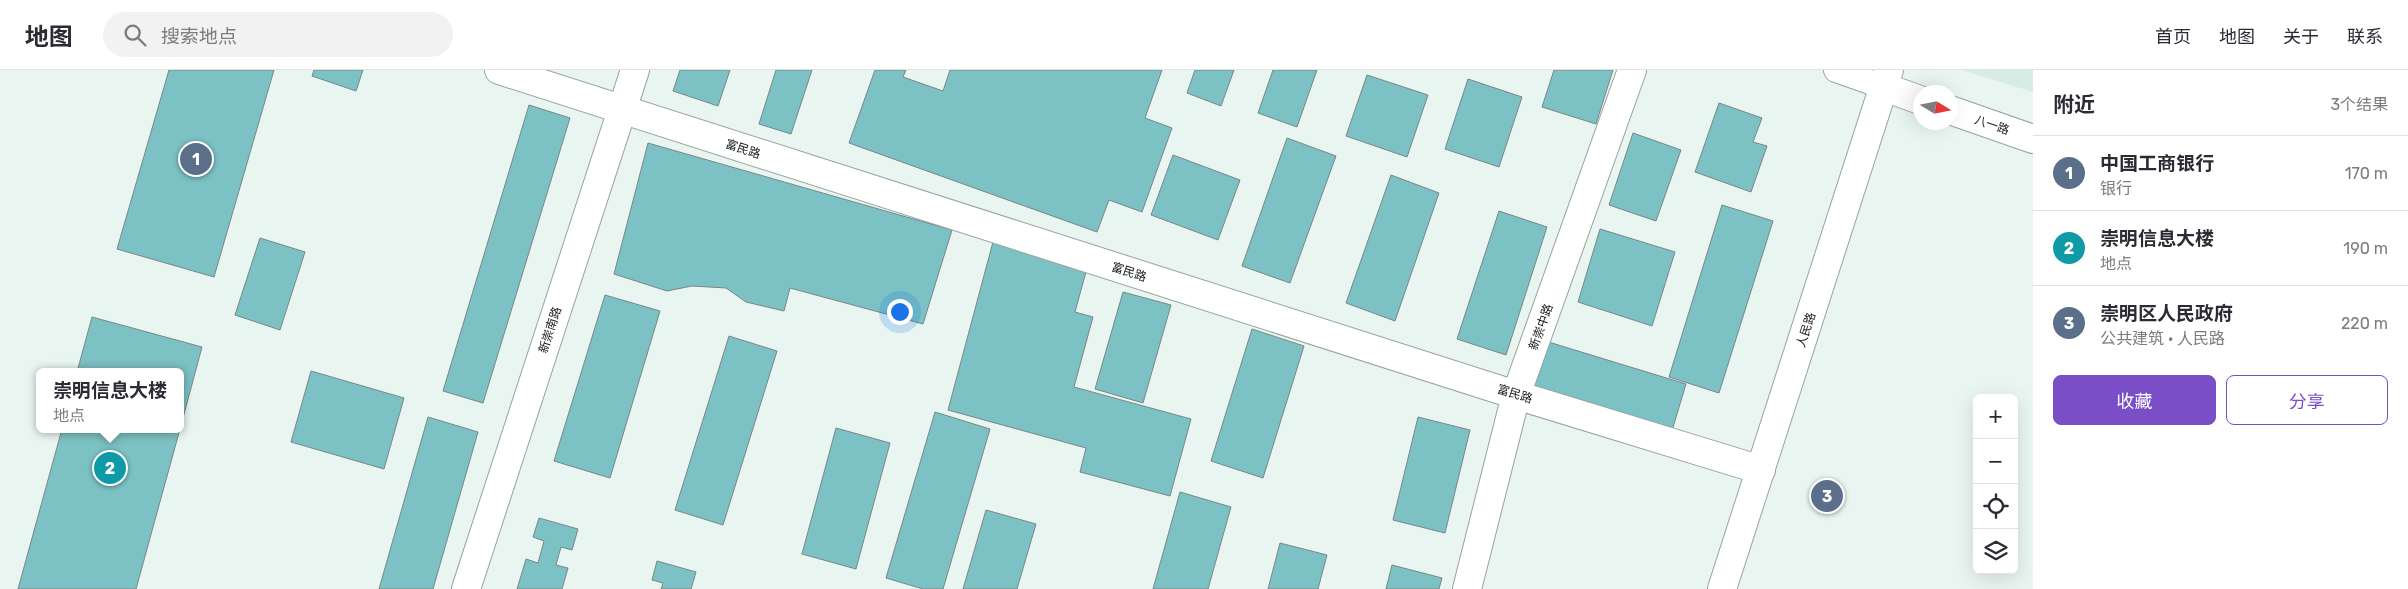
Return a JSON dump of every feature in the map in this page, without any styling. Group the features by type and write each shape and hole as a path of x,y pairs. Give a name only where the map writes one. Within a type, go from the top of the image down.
{"street":[{"name":"富民路","path":"499,70 1516,395 1761,470"},
{"name":"新崇南路","path":"466,589 635,70"},
{"name":"新崇中路","path":"1467,589 1516,395 1632,70"},
{"path":"1836,70 1887,78 1913,95"},
{"name":"人民路","path":"1722,589 1887,78"},
{"name":"八一路","path":"1958,113 2033,139"}],"shaded area":[{"path":"1962,70 2033,70 2033,92"}],"building":[{"path":"169,70 274,70 214,277 117,249"},
{"path":"314,70 363,70 356,91 312,76"},
{"path":"680,70 730,70 718,106 673,91"},
{"path":"776,70 812,70 791,134 759,124"},
{"path":"875,70 906,70 903,77 943,91 950,70 1162,70 1145,118 1172,128 1142,212 1109,200 1097,232 849,143"},
{"path":"1195,70 1234,70 1221,106 1187,93"},
{"path":"1273,70 1317,70 1297,127 1258,113"},
{"path":"1554,70 1613,70 1596,124 1542,107"},
{"path":"1367,75 1428,95 1407,157 1346,136"},
{"path":"1468,79 1522,97 1499,167 1445,149"},
{"path":"1719,103 1762,118 1753,142 1767,146 1751,192 1695,172"},
{"path":"529,105 570,118 483,403 443,391"},
{"path":"1633,133 1681,150 1656,221 1609,205"},
{"path":"1287,138 1336,156 1290,283 1242,266"},
{"path":"648,143 952,230 923,324 790,288 784,311 746,302 726,288 692,286 667,291 614,274"},
{"path":"1173,155 1240,180 1218,240 1151,215"},
{"path":"1391,175 1439,193 1395,321 1346,303"},
{"path":"1722,205 1773,221 1719,393 1669,377"},
{"path":"1499,211 1547,227 1506,355 1457,339"},
{"path":"1600,229 1675,252 1652,326 1578,302"},
{"path":"260,238 305,252 280,330 235,315"},
{"path":"993,242 1087,268 1075,312 1093,317 1074,387 1191,419 1170,496 1080,472 1086,448 948,410"},
{"path":"1123,292 1171,305 1143,403 1095,389"},
{"path":"605,295 660,311 610,478 554,461"},
{"path":"92,317 202,347 184,414 184,368 78,368"},
{"path":"1252,329 1304,346 1263,478 1211,461"},
{"path":"729,336 777,351 723,525 675,510"},
{"path":"1542,340 1686,384 1671,434 1528,389"},
{"path":"311,371 404,398 384,469 291,442"},
{"path":"935,412 990,429 943,589 923,589 886,578"},
{"path":"428,417 478,432 433,589 379,589"},
{"path":"1418,417 1470,430 1445,533 1393,520"},
{"path":"836,428 890,443 856,569 802,554"},
{"path":"61,433 179,433 136,589 18,589"},
{"path":"1180,492 1231,507 1208,589 1153,589"},
{"path":"986,510 1036,524 1017,589 963,589"},
{"path":"539,518 578,529 572,550 561,547 556,565 568,568 562,589 517,589 526,559 538,563 544,541 533,537"},
{"path":"1280,543 1327,555 1318,589 1268,589"},
{"path":"657,561 696,572 691,589 661,589 663,583 652,580"},
{"path":"1392,565 1442,578 1439,589 1386,589"}],"place":[{"name":"中国工商银行","path":"196,159"},
{"name":"崇明信息大楼","path":"110,468"},
{"name":"崇明区人民政府","path":"1827,496"}]}
